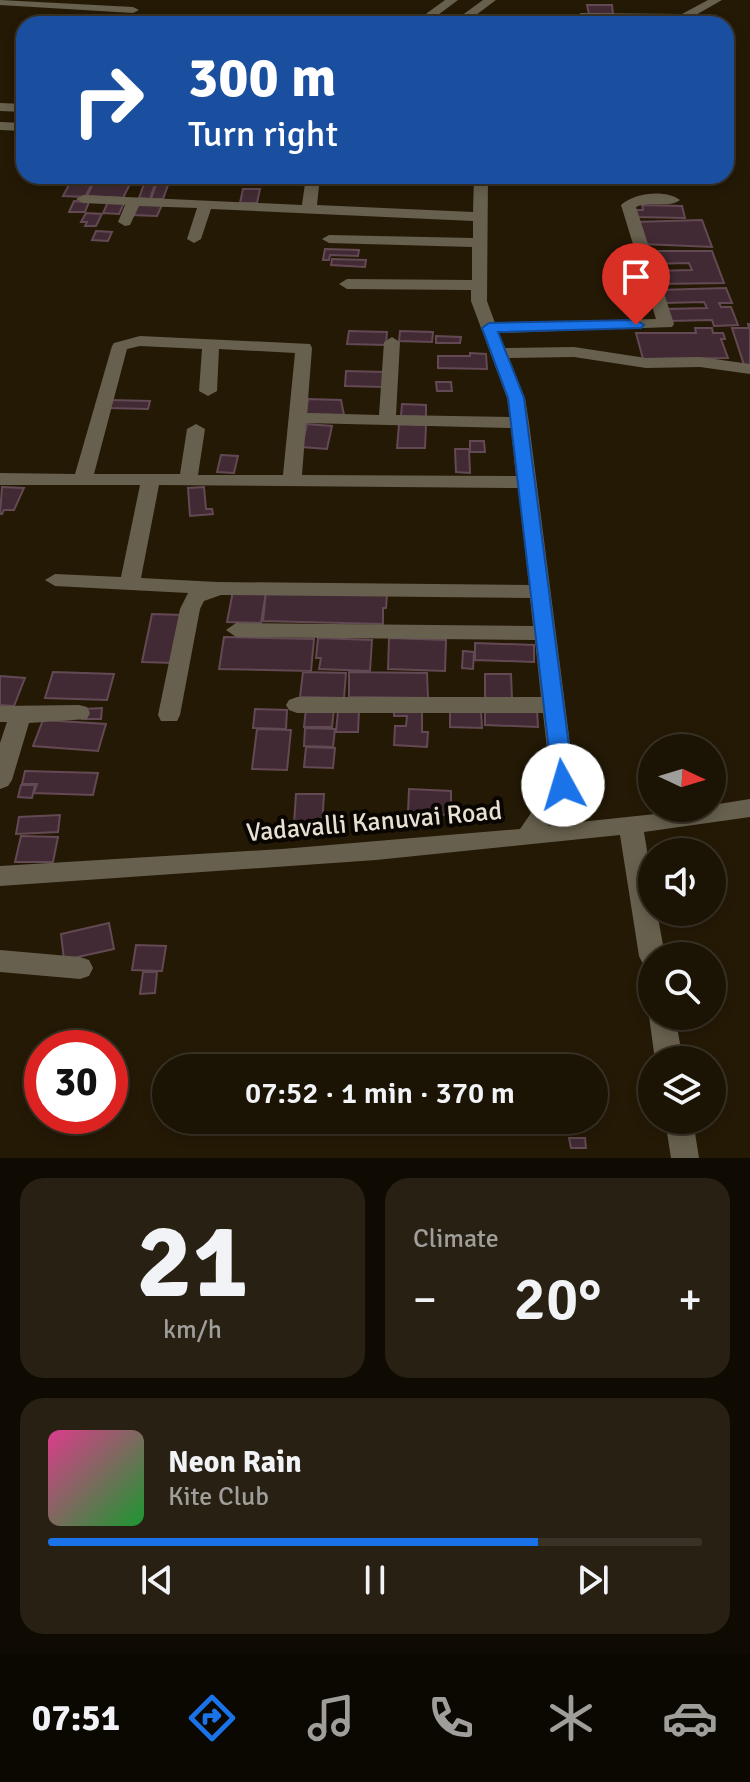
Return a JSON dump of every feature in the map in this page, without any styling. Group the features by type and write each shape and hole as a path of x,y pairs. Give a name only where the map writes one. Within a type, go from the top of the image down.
{"street":[{"path":"429,16 452,0"},
{"path":"467,16 490,0"},
{"path":"687,16 716,0"},
{"path":"0,2 133,10"},
{"path":"309,209 312,184"},
{"path":"481,184 479,301 516,398 570,833"},
{"path":"83,199 479,217"},
{"path":"489,328 666,324 628,205 640,199 673,200"},
{"path":"125,222 134,202"},
{"path":"194,239 206,204"},
{"path":"329,239 478,243"},
{"path":"347,284 478,285"},
{"path":"83,479 120,346 140,341 304,348 292,480"},
{"path":"387,421 392,342"},
{"path":"208,391 211,344"},
{"path":"499,353 574,352 646,363 711,363 750,369"},
{"path":"299,418 520,423"},
{"path":"188,479 196,429"},
{"path":"0,479 528,482"},
{"path":"130,584 151,479"},
{"path":"55,580 219,588 542,592"},
{"path":"169,715 190,609 196,597 219,588"},
{"path":"236,630 546,633"},
{"path":"297,705 554,705"},
{"path":"0,780 10,714 79,713"},
{"path":"527,837 563,785"},
{"name":"Vadavalli Kanuvai Road","path":"0,876 367,852 631,827 750,808"},
{"path":"631,827 650,942"},
{"path":"0,961 80,968"},
{"path":"681,1134 685,1158"}],"building":[{"path":"587,5 612,5 613,14 589,14"},
{"path":"69,184 92,184 85,197 63,196"},
{"path":"93,184 130,184 123,198 87,196"},
{"path":"144,184 155,184 150,199 139,198"},
{"path":"156,185 168,185 163,199 151,199"},
{"path":"243,189 260,189 257,203 240,203"},
{"path":"74,201 89,202 85,212 69,212"},
{"path":"108,202 124,203 119,214 103,213"},
{"path":"136,204 162,205 157,216 131,215"},
{"path":"642,205 682,206 685,218 635,217 633,210 643,210"},
{"path":"86,213 102,214 96,226 85,226 87,222 81,222"},
{"path":"702,220 712,247 643,244 635,222"},
{"path":"96,231 112,232 108,241 92,240"},
{"path":"325,249 359,250 358,256 330,255 329,260 323,260"},
{"path":"645,251 712,251 724,283 656,284 652,271 692,270 689,263 649,264"},
{"path":"332,259 366,260 365,267 331,265"},
{"path":"726,288 732,303 719,303 721,307 731,307 738,325 714,326 712,320 670,321 666,309 707,308 704,302 664,303 659,290"},
{"path":"750,324 750,365 744,365 732,328 749,328"},
{"path":"695,328 712,328 713,333 723,333 725,339 721,339 728,358 643,359 636,333 696,333"},
{"path":"349,331 387,332 386,345 347,344"},
{"path":"400,331 433,332 432,342 399,341"},
{"path":"436,336 461,337 460,343 436,343"},
{"path":"470,353 486,354 487,369 438,368 438,356 470,356"},
{"path":"346,371 385,372 384,387 345,386"},
{"path":"436,382 451,382 452,391 437,391"},
{"path":"308,399 341,400 344,415 306,414"},
{"path":"110,400 150,401 148,409 108,408"},
{"path":"402,404 426,405 426,417 401,416"},
{"path":"307,424 332,426 327,449 302,447"},
{"path":"399,424 426,425 425,448 397,448"},
{"path":"470,441 484,441 485,452 470,452"},
{"path":"455,449 469,449 470,473 456,472"},
{"path":"221,455 238,456 234,473 217,472"},
{"path":"2,487 24,488 14,510 4,510 0,514"},
{"path":"204,487 206,509 212,509 213,514 190,516 188,488"},
{"path":"233,591 266,592 261,623 227,622"},
{"path":"266,592 387,594 383,624 263,621"},
{"path":"152,614 184,615 174,663 142,662"},
{"path":"224,637 314,639 311,671 219,669"},
{"path":"318,638 372,640 370,671 319,669 321,658 316,658"},
{"path":"389,638 446,640 445,671 388,669"},
{"path":"475,643 534,645 534,662 475,660"},
{"path":"463,651 474,652 473,669 462,668"},
{"path":"53,672 114,674 107,700 45,698"},
{"path":"303,672 346,673 344,698 300,697"},
{"path":"349,672 427,673 428,698 349,697"},
{"path":"485,674 511,674 512,699 485,698"},
{"path":"0,676 25,678 14,706 0,705"},
{"path":"102,708 101,719 82,719 84,709"},
{"path":"306,708 334,709 332,727 304,727"},
{"path":"485,708 537,710 538,727 485,725"},
{"path":"255,709 287,710 286,729 253,728"},
{"path":"450,710 481,710 482,728 450,727"},
{"path":"338,711 359,711 358,732 336,732"},
{"path":"394,711 422,712 422,732 428,732 427,747 394,745 395,726 406,726 407,716 394,716"},
{"path":"43,720 106,724 98,751 33,746"},
{"path":"305,728 335,729 333,747 304,746"},
{"path":"257,729 291,730 287,770 252,769"},
{"path":"306,747 335,748 333,768 304,767"},
{"path":"25,771 98,773 93,795 34,793 37,784 22,784"},
{"path":"21,785 35,785 32,798 18,797"},
{"path":"409,789 451,791 451,815 408,813"},
{"path":"296,794 324,794 322,825 294,824"},
{"path":"60,815 58,832 16,834 19,817"},
{"path":"21,836 58,837 53,862 15,862"},
{"path":"109,923 114,949 64,960 61,934"},
{"path":"136,945 166,946 162,971 132,970"},
{"path":"143,972 157,972 155,993 140,994"},
{"path":"569,1138 585,1138 586,1148 571,1148"}],"route":[{"path":"563,785 530,491 516,398 489,328 636,325"}]}
